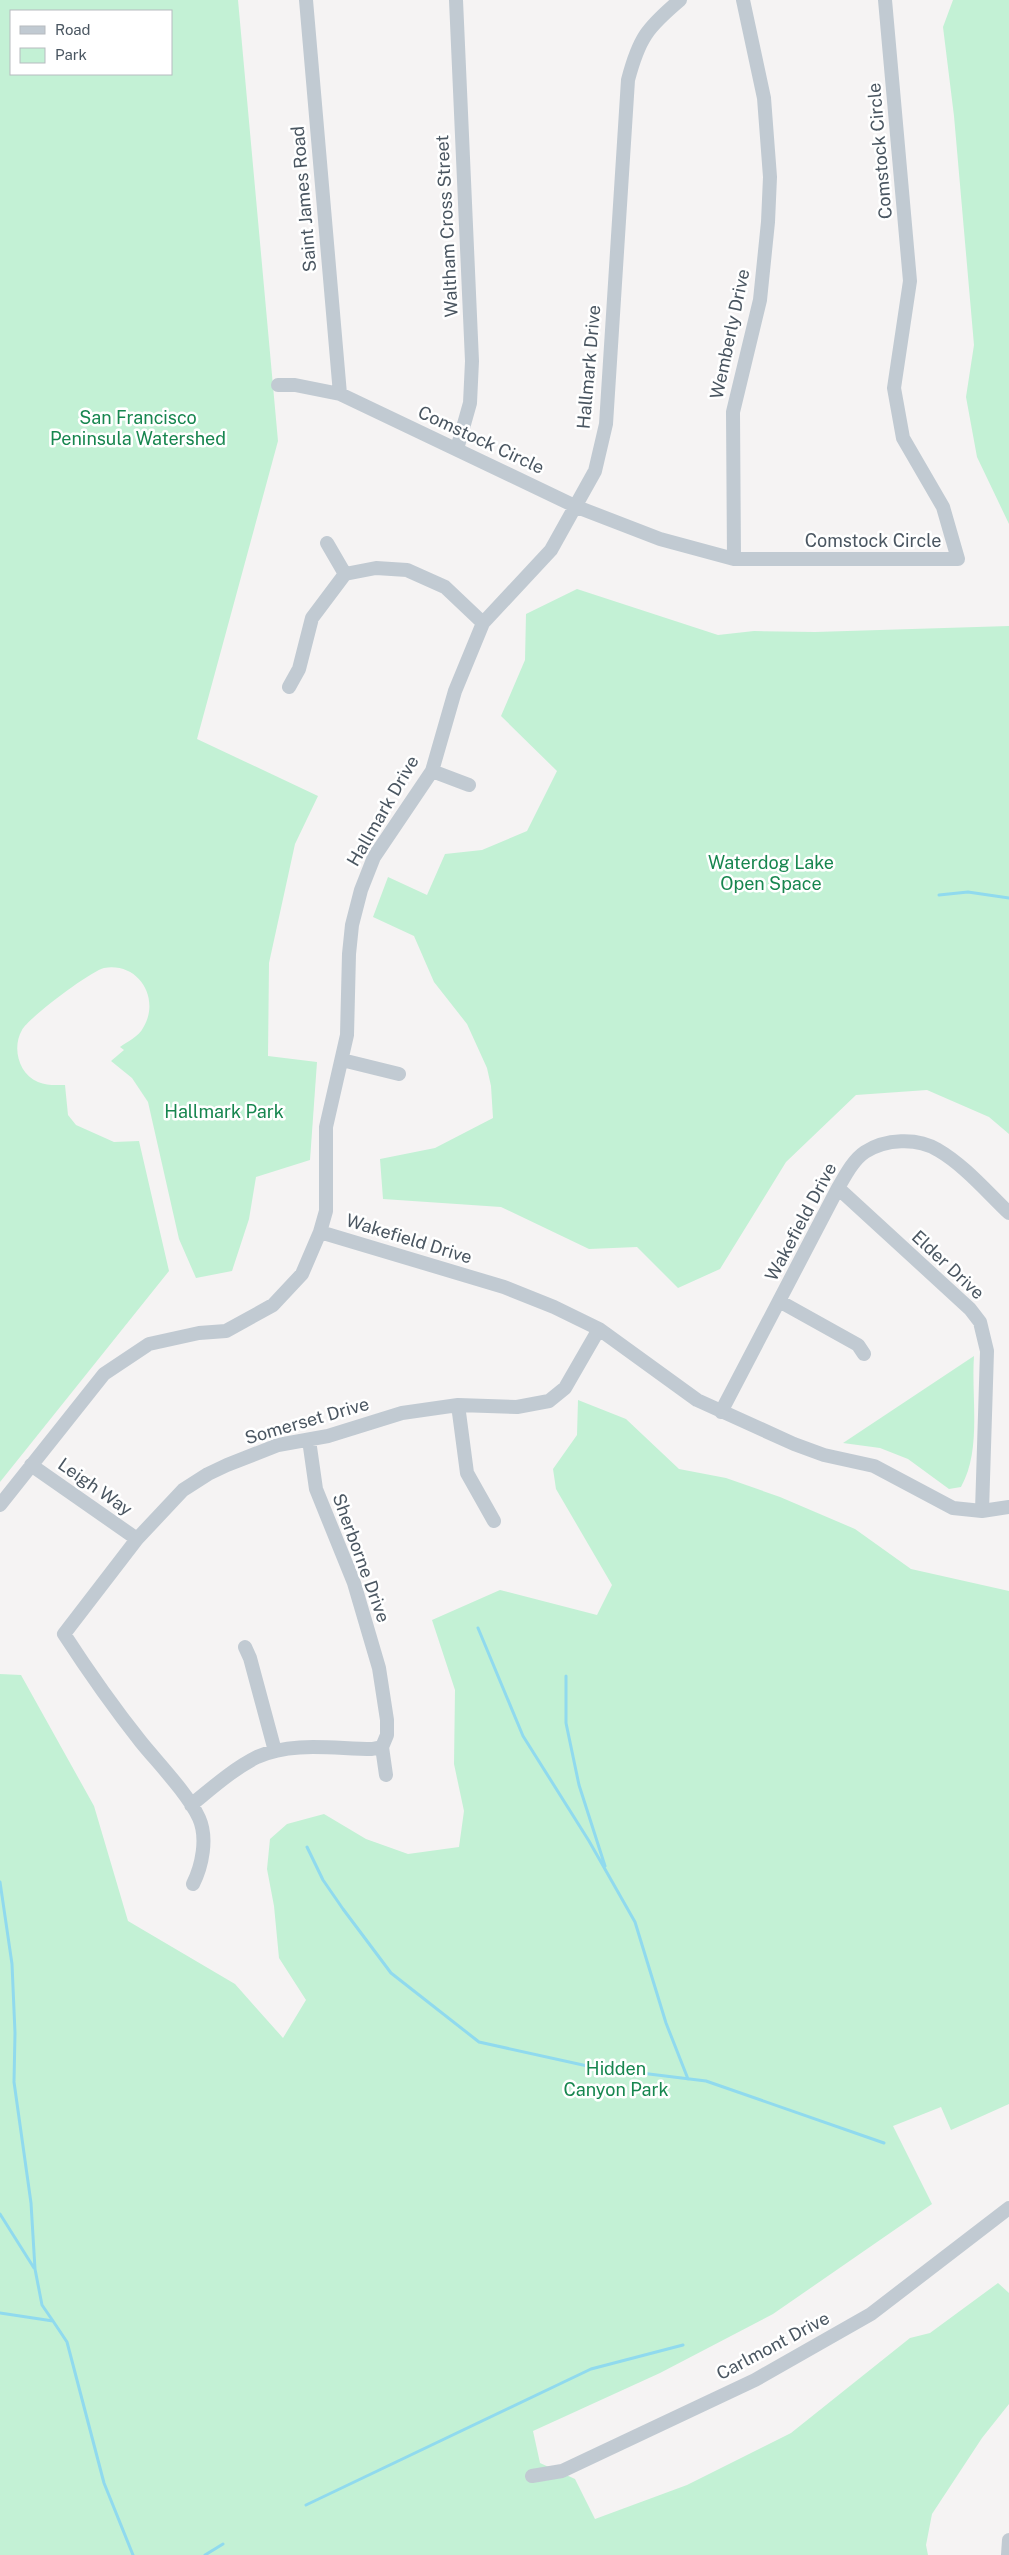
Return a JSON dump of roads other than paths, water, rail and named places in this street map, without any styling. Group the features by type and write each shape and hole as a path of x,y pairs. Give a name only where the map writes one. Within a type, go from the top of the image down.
{"street":[{"name":"Saint James Road","path":"306,0 340,394"},
{"name":"Waltham Cross Street","path":"456,0 472,361 470,402 457,449"},
{"name":"Hallmark Drive","path":"0,1505 104,1374 149,1344 199,1333 226,1330 273,1305 302,1274 320,1232 326,1211 326,1127 347,1036 352,925 360,890 374,857 432,771 455,691 483,624 551,550 577,507 595,472 606,424 628,80 633,58 650,26 680,0"},
{"name":"Wemberly Drive","path":"734,559 733,412 760,300 768,222 770,177 764,98 750,22 743,0"},
{"name":"Comstock Circle","path":"278,385 340,394 577,507 660,539 734,559 958,559 942,507 903,438 894,388 910,280 885,0"},
{"path":"327,543 345,574"},
{"path":"289,687 299,669 312,618 345,574 376,568 406,570 445,588 483,624"},
{"path":"432,771 469,786"},
{"path":"342,1060 399,1074"},
{"name":"Wakefield Drive","path":"722,1412 838,1188 848,1171 864,1153 878,1146 896,1142 916,1142 932,1146 949,1157 1009,1213"},
{"name":"Elder Drive","path":"838,1188 970,1309 980,1322 987,1351 982,1511"},
{"name":"Wakefield Drive","path":"320,1232 504,1287 554,1307 598,1329 697,1400 824,1455 874,1466 953,1508 982,1511 1009,1507"},
{"path":"779,1301 858,1345 864,1354"},
{"name":"Somerset Drive","path":"191,1805 134,1734 64,1634 137,1539 183,1490 226,1465 278,1445 308,1440 402,1414 458,1405 517,1408 548,1401 565,1388 598,1329"},
{"path":"458,1405 467,1473 494,1521"},
{"name":"Sherborne Drive","path":"308,1440 316,1489 354,1583 379,1668 387,1720 387,1735 382,1747 386,1775"},
{"name":"Leigh Way","path":"31,1465 137,1539"},
{"path":"245,1647 250,1658 275,1752"},
{"path":"193,1884 200,1868 202,1838 200,1819 191,1805 235,1770 259,1756 275,1752 301,1748 372,1750 382,1747"},
{"name":"Carlmont Drive","path":"532,2476 562,2471 755,2380 871,2314 1009,2208"},
{"path":"1008,2555 1009,2540"}],"waterway":[{"path":"939,895 968,892 1009,898"},
{"path":"478,1628 523,1736 589,1841 635,1922 666,2023 688,2079"},
{"path":"566,1676 566,1723 579,1785 605,1866"},
{"path":"307,1847 323,1880 391,1973 479,2042 592,2067 706,2081 884,2143"},
{"path":"0,1882 12,1964 15,2033 14,2082 31,2203 35,2269 42,2305 53,2321"},
{"path":"0,2214 34,2268"},
{"path":"0,2313 53,2321 67,2342 104,2483 133,2555"},
{"path":"306,2505 591,2369 683,2345"},
{"path":"205,2555 223,2544"}],"park label":[{"name":"San Francisco Peninsula Watershed","path":"138,428"},
{"name":"Waterdog Lake Open Space","path":"771,873"},
{"name":"Hallmark Park","path":"224,1112"},
{"name":"Hidden Canyon Park","path":"616,2079"}]}
